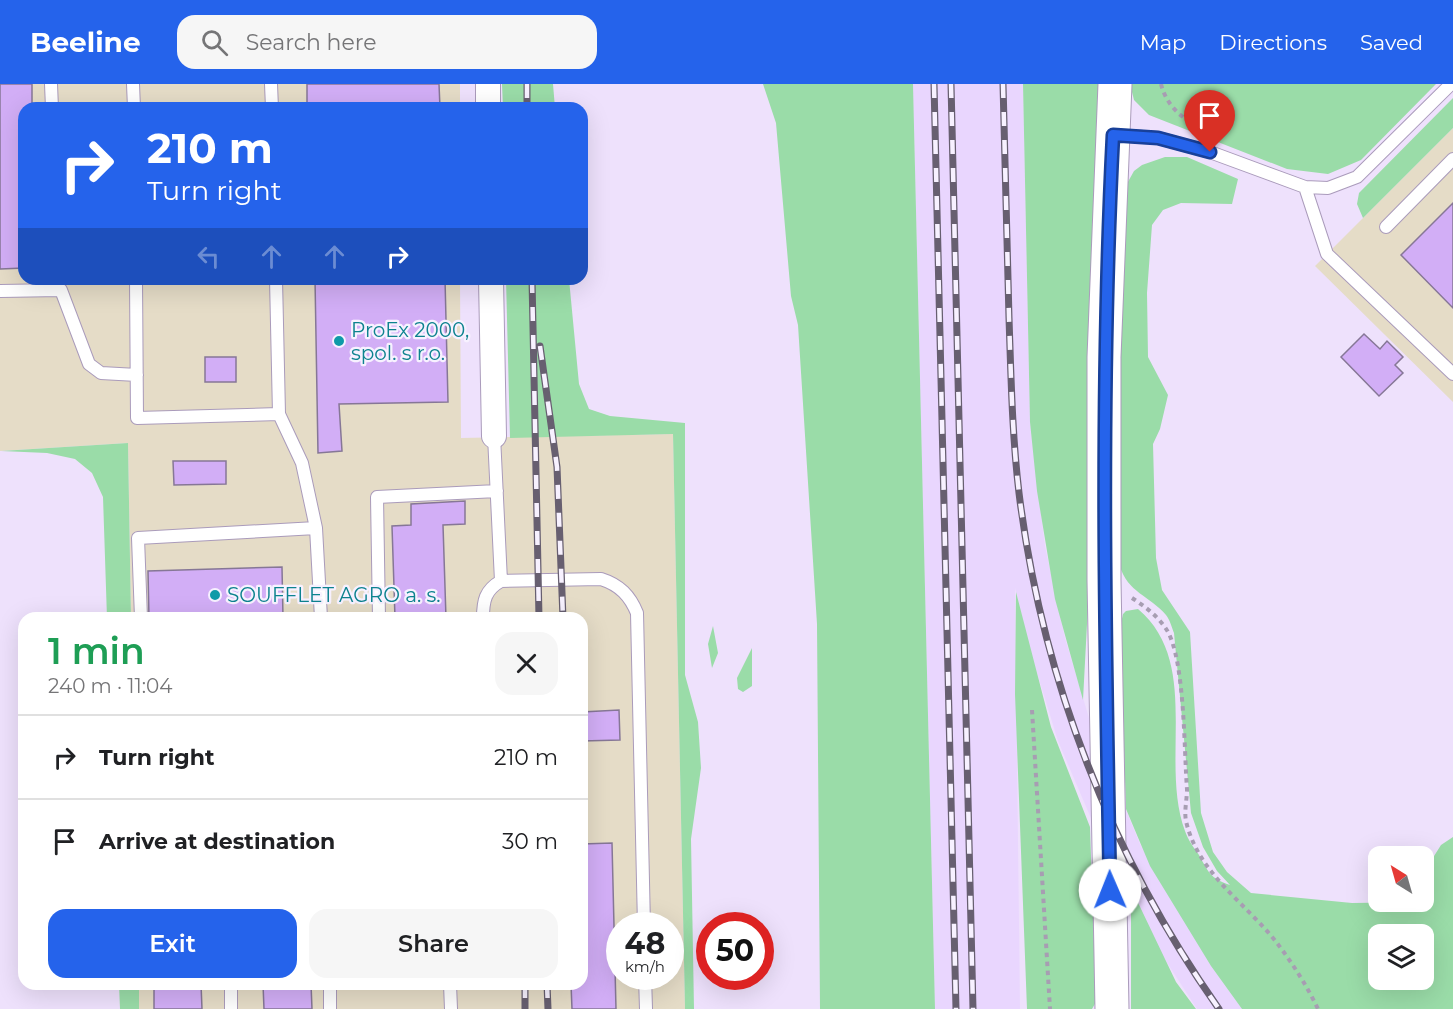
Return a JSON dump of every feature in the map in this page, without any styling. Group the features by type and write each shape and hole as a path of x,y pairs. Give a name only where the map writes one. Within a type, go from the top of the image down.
{"main road":[{"path":"1112,1009 1104,580 1105,302 1115,84"}],"street":[{"path":"488,84 488,102"},
{"path":"491,285 494,436"}],"lane":[{"path":"51,84 52,102"},
{"path":"134,84 134,102"},
{"path":"271,84 272,102"},
{"path":"1113,135 1158,138 1210,152 1305,187 1328,188 1357,177 1451,84"},
{"path":"1386,227 1453,159"},
{"path":"1305,187 1327,254 1453,375"},
{"path":"136,285 137,418 279,414"},
{"path":"276,285 279,414 302,463 316,528 321,612"},
{"path":"0,291 60,290 89,364 101,373 137,375"},
{"path":"494,436 501,581"},
{"path":"379,612 377,497 497,491"},
{"path":"141,612 138,538 316,528"},
{"path":"483,612 484,599 493,586 501,581 601,579 614,584 632,601 637,613 644,912"},
{"path":"231,990 231,1009"},
{"path":"330,990 330,1009"},
{"path":"450,990 451,1009"},
{"path":"645,990 646,1009"}],"path":[{"path":"1161,84 1164,95 1187,122 1217,135 1210,152"},
{"path":"1104,580 1152,613 1167,630 1175,648 1182,705 1187,795 1186,820 1201,858 1220,884 1277,943 1318,1009"},
{"path":"1032,710 1050,1009"}],"shaded area":[{"path":"0,84 460,84 460,102 18,102 18,285 460,285 461,438 673,434 683,912 606,912 606,990 684,990 684,961 685,1009 139,1009 139,990 588,990 588,612 131,612 128,443 0,451"},
{"path":"913,84 1023,84 1030,422 1045,546 1065,638 1092,728 1140,844 1211,966 1242,1009 1197,1009 1151,938 1105,851 1058,741 1029,647 1015,588 1020,1009 935,1009"},
{"path":"1453,128 1453,402 1315,266"}],"green space":[{"path":"502,84 553,84 554,102 503,102"},
{"path":"763,84 913,84 935,1009 820,1009 817,624 798,325 791,296 776,123"},
{"path":"1023,84 1101,84 1091,548 1083,700 1055,599 1037,491 1030,422"},
{"path":"1130,84 1436,84 1361,160 1328,174 1287,169 1149,115 1134,100"},
{"path":"1453,98 1453,128 1363,218 1357,204 1359,193"},
{"path":"1165,157 1187,157 1238,179 1232,204 1181,203 1163,210 1152,225 1147,293 1148,357 1168,395 1160,429 1153,444 1156,558 1162,590 1190,632 1201,813 1213,852 1227,872 1251,893 1368,903 1368,912 1434,912 1434,856 1441,845 1453,837 1453,1009 1242,1009 1211,966 1150,866 1126,809 1120,628 1123,614 1126,611 1138,609 1157,631 1169,657 1176,714 1178,804 1185,831 1208,871 1218,880 1230,885 1217,871 1203,847 1191,813 1174,633 1166,615 1133,588 1123,575 1120,566 1119,285 1124,189 1134,171 1142,165"},
{"path":"506,285 570,285 579,384 589,409 610,416 685,423 685,675 698,722 701,768 691,839 694,1009 685,1009 673,434 510,438"},
{"path":"128,443 131,612 107,612 103,497 92,473 75,459 47,453 1,451"},
{"path":"1016,592 1051,727 1090,827 1096,1002 1092,1009 1027,1009 1015,694"},
{"path":"713,626 718,653 712,668 708,644"},
{"path":"752,648 752,686 743,692 738,689 737,678"},
{"path":"1131,888 1176,982 1196,1009 1131,1009"},
{"path":"119,990 139,990 139,1009 120,1009"}],"building":[{"path":"0,84 32,84 32,102 18,102 18,268 0,269"},
{"path":"307,84 439,84 440,102 307,102"},
{"path":"1453,203 1453,308 1401,255"},
{"path":"315,285 445,285 448,402 339,404 342,451 318,453"},
{"path":"1364,334 1380,349 1387,341 1403,357 1395,365 1403,373 1379,396 1341,357"},
{"path":"205,357 236,357 236,382 205,382"},
{"path":"173,461 226,461 226,484 174,485"},
{"path":"465,501 465,524 443,525 446,612 395,612 392,526 411,525 411,504"},
{"name":"SOUFFLET AGRO a. s.","path":"282,567 283,612 149,612 148,571"},
{"path":"619,710 620,740 588,741 588,712"},
{"path":"612,843 614,912 606,912 606,990 616,990 616,1009 572,1009 571,990 588,990 588,844"},
{"path":"154,990 201,990 202,1009 154,1009"},
{"path":"263,990 311,990 312,1009 264,1009"}],"railway":[{"path":"527,84 527,102"},
{"path":"934,84 956,1009"},
{"path":"951,84 973,1009"},
{"path":"1003,84 1015,449 1019,493 1030,562 1045,631 1064,698 1087,763 1114,828 1145,890 1180,951 1219,1009"},
{"path":"532,285 539,612"},
{"path":"540,346 557,467 563,612"},
{"path":"525,990 525,1009"},
{"path":"547,990 548,1009"}],"place":[{"name":"ProEx 2000, spol. s r.o.","path":"339,341"},
{"name":"SOUFFLET AGRO a. s.","path":"215,595"}],"route":[{"path":"1110,890 1104,580 1104,357 1113,135 1158,138 1210,152"}]}
